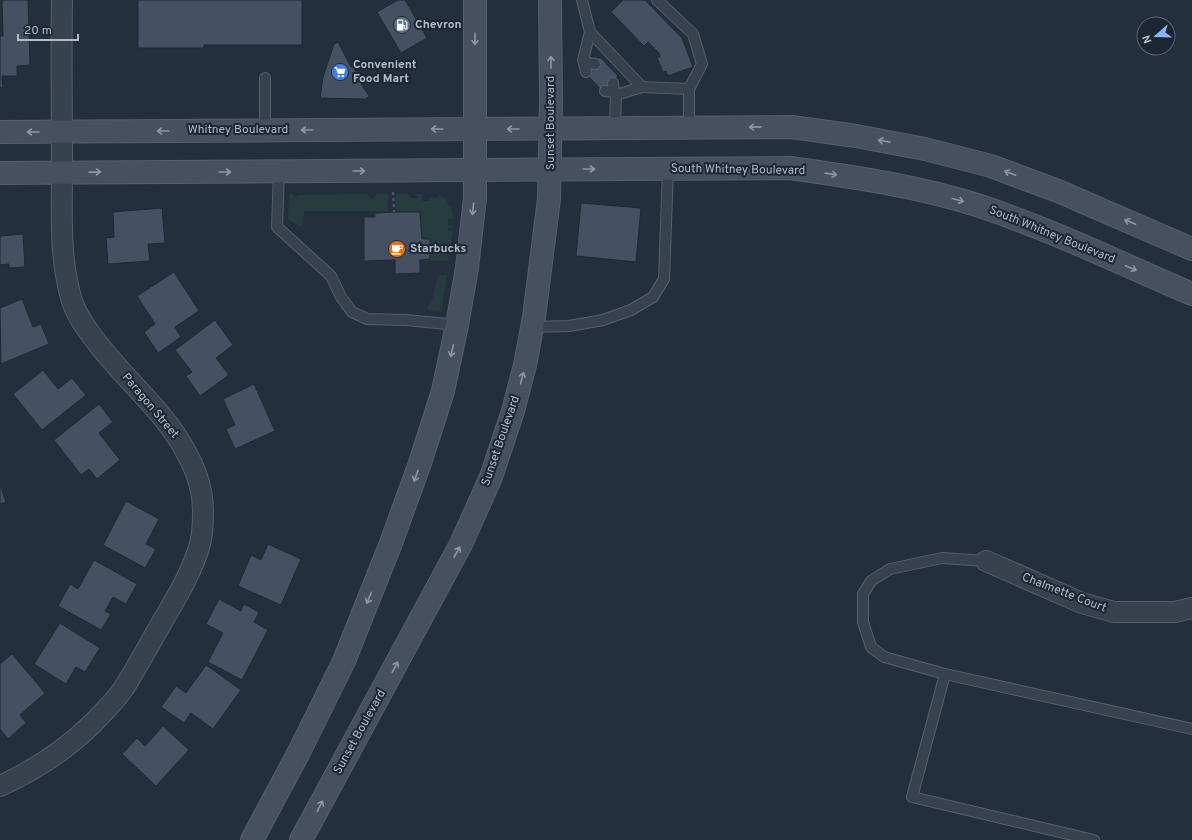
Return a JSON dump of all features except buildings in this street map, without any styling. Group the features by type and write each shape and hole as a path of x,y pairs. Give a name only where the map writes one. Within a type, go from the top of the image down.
{"street":[{"name":"Paragon Street","path":"0,786 28,773 61,750 89,727 106,710 123,689 165,618 189,572 202,535 203,498 196,470 186,450 170,426 104,352 83,324 74,305 66,281 62,239 62,0"},
{"path":"252,840 299,752 344,661 392,543 420,464 443,390 458,326 468,260 475,198 475,0"},
{"name":"Sunset Boulevard","path":"301,840 461,544 491,477 513,411 525,365 532,327 550,199 550,0"},
{"path":"551,128 792,127 856,136 925,149 991,166 1058,191 1192,248"},
{"name":"Whitney Boulevard","path":"0,132 551,128"},
{"name":"South Whitney Boulevard","path":"475,170 790,168 851,176 916,189 979,206 1044,230 1192,294"},
{"path":"0,173 475,170"},
{"name":"Chalmette Court","path":"986,561 1082,602 1114,612 1174,612 1192,608"}],"lane":[{"path":"582,0 590,32 583,60 588,66"},
{"path":"657,0 693,34 702,64 689,89 689,128"},
{"path":"590,32 642,87"},
{"path":"265,78 265,130"},
{"path":"615,127 612,90 642,87 689,89"},
{"path":"532,327 569,326 603,320 632,310 653,297 664,279 668,169"},
{"path":"279,171 277,227 330,276 341,297 352,312 367,318 406,320 458,326"},
{"path":"986,561 942,558 890,569 871,581 863,594 863,622 871,647 884,657 946,674 1192,729"},
{"path":"946,674 912,797 1094,840"}],"path":[{"path":"393,192 394,212"}],"green space":[{"path":"293,194 294,197 297,197 297,195 366,194 373,199 377,194 387,194 389,197 387,202 389,203 387,204 388,211 304,211 303,225 301,227 288,219 289,195"},
{"path":"396,194 409,194 410,198 418,198 418,196 415,196 414,194 419,194 422,195 422,201 429,201 429,197 438,198 439,195 447,200 449,207 451,206 453,219 448,219 448,225 453,226 453,228 448,228 448,231 453,231 449,261 420,261 430,259 430,239 422,239 420,212 397,212 395,208"},
{"path":"447,275 441,312 430,311 427,308 433,297 437,277"}],"place":[{"name":"Chevron","path":"402,25"},
{"name":"Convenient Food Mart","path":"340,72"},
{"name":"Starbucks","path":"397,249"}]}
